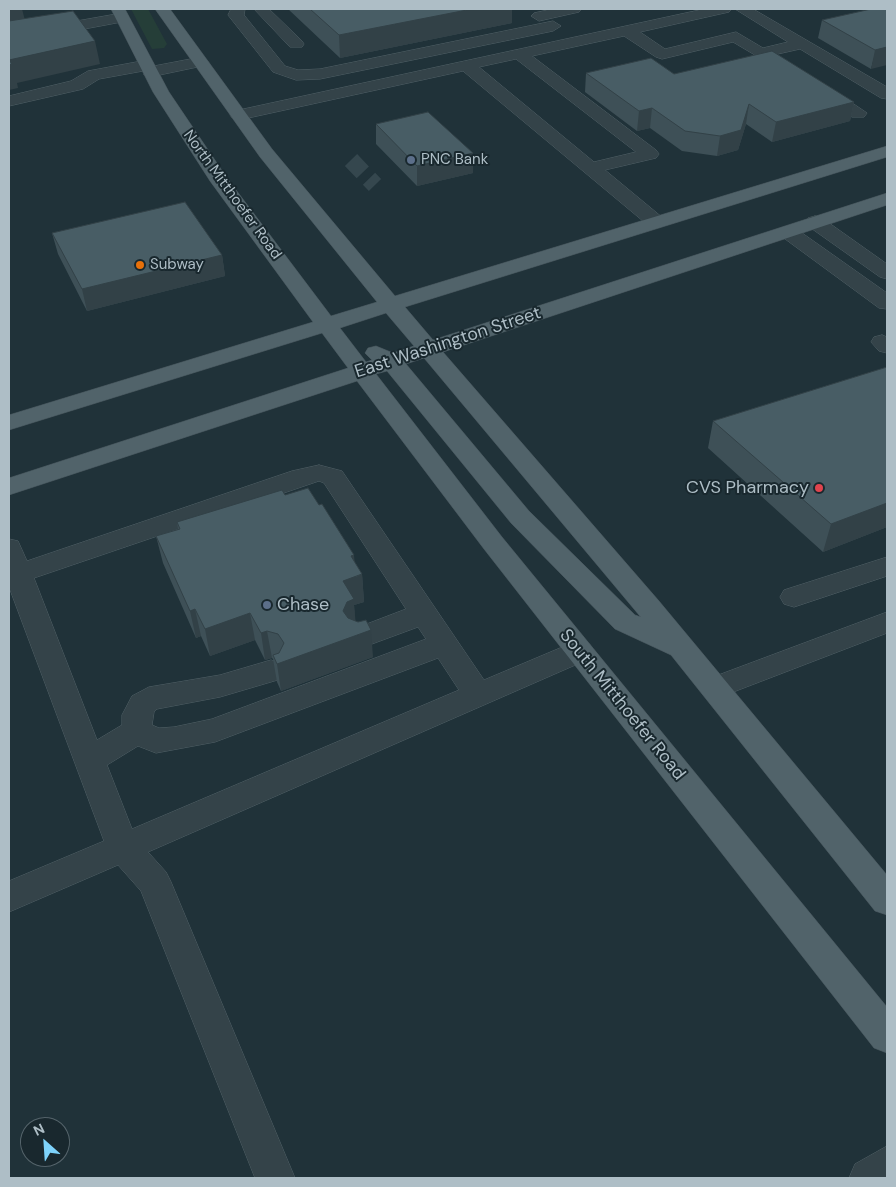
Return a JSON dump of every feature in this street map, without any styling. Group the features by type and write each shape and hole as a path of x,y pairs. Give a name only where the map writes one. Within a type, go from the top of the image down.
{"main road":[{"path":"162,9 266,153 391,305 683,648 887,900"},
{"name":"North Mitthoefer Road","path":"120,14 150,72 219,181 362,372"},
{"path":"9,423 887,151"},
{"name":"East Washington Street","path":"9,487 887,199"},
{"path":"269,342 344,347 377,354 392,362 520,518 625,622 683,648"},
{"name":"South Mitthoefer Road","path":"362,372 493,543 887,1035"}],"lane":[{"path":"238,9 236,15 279,68 296,75 320,74 553,26"},
{"path":"261,9 296,44"},
{"path":"534,12 574,9"},
{"path":"239,115 724,9"},
{"path":"752,10 801,38 885,91"},
{"path":"534,12 574,42"},
{"path":"9,38 120,14"},
{"path":"626,30 662,54 736,37 776,63"},
{"path":"760,53 801,38"},
{"path":"519,54 650,154 591,168"},
{"path":"9,101 78,85 100,87 150,72 201,62"},
{"path":"466,65 656,222"},
{"path":"809,83 858,113"},
{"path":"815,222 887,273"},
{"path":"788,232 887,304"},
{"path":"275,1178 154,882 123,848 90,760 12,566 301,477 318,473 333,477 478,695"},
{"path":"794,598 887,566"},
{"path":"361,636 423,614"},
{"path":"716,688 887,622"},
{"path":"138,731 156,741 216,730 444,644"},
{"path":"9,897 579,651"},
{"path":"138,731 137,715 149,698 204,690 271,671"},
{"path":"90,760 138,731"},
{"path":"869,1178 887,1166"}],"green space":[{"path":"131,9 148,9 167,44 164,48 152,49"}],"building":[{"path":"310,9 472,9 339,35"},
{"path":"871,9 887,9 887,47 875,50 822,20"},
{"path":"73,11 95,41 9,60 9,21"},
{"path":"772,51 854,102 776,122 749,104 741,130 720,136 685,131 652,108 639,111 586,73 651,58 674,74"},
{"path":"428,112 473,153 417,166 376,124"},
{"name":"Subway","path":"185,202 222,255 82,289 52,233"},
{"name":"CVS Pharmacy","path":"887,367 887,503 831,524 713,421"},
{"name":"Chase","path":"308,488 319,505 322,504 354,555 351,556 362,574 343,581 354,599 347,602 343,611 348,618 358,622 366,620 371,630 277,664 273,655 279,653 284,643 278,634 267,631 261,633 250,613 205,629 195,609 190,611 156,536 180,529 177,522 282,490 285,495"}],"tunnel":[{"path":"351,160 375,185"}],"place":[{"name":"PNC Bank","path":"411,160"},
{"name":"Subway","path":"140,265"},
{"name":"CVS Pharmacy","path":"819,488"},
{"name":"Chase","path":"267,605"}]}
